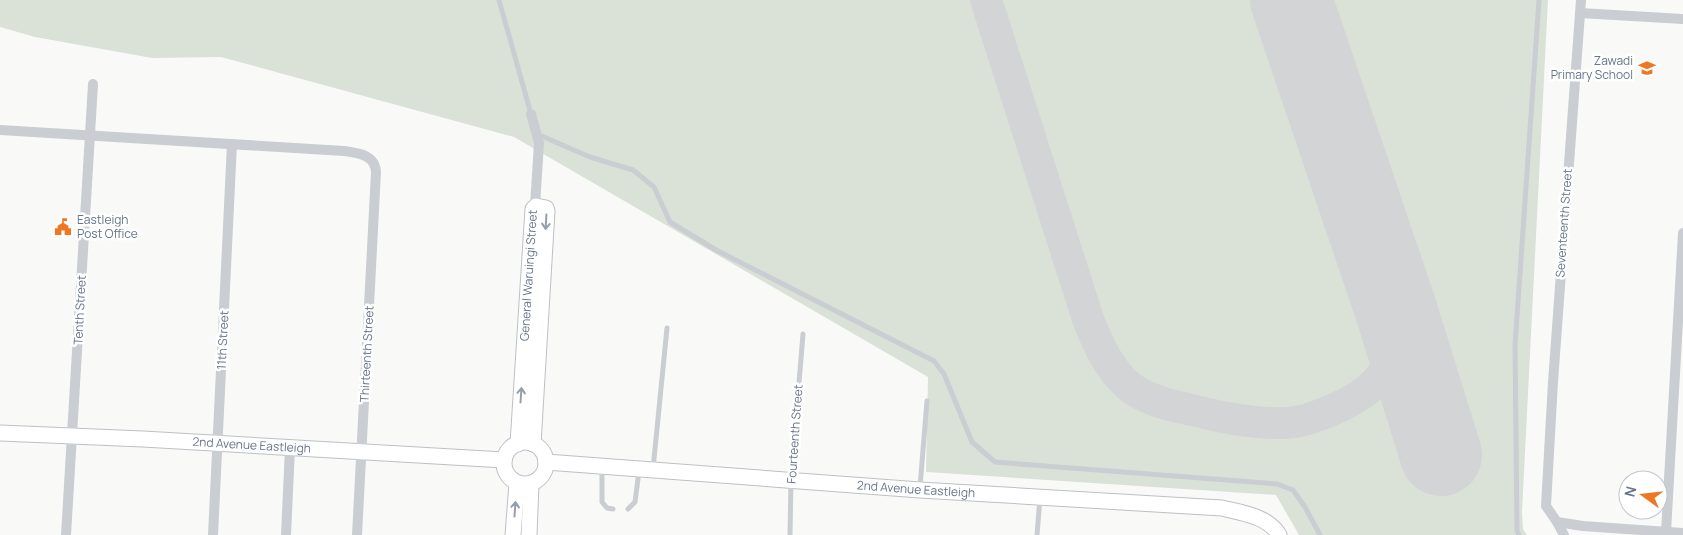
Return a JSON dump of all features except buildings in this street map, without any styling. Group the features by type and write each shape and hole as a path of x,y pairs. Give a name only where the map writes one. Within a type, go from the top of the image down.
{"street":[{"name":"Seventeenth Street","path":"1564,535 1558,522 1550,514 1546,506 1581,0"},
{"path":"1580,13 1683,19"},
{"name":"Tenth Street","path":"66,535 93,84"},
{"path":"531,114 538,143 535,206"},
{"path":"0,130 232,144"},
{"name":"Thirteenth Street","path":"232,144 353,152 369,157 376,166 357,535"},
{"name":"11th Street","path":"213,535 232,144"},
{"name":"General Waruingi Street","path":"526,444 547,210 546,208 535,206"},
{"path":"1666,532 1683,233"},
{"name":"2nd Avenue Eastleigh","path":"0,433 73,435 504,460"},
{"path":"526,444 542,451 546,462 542,476 524,483 507,474 504,460 509,450 526,444"},
{"path":"286,535 290,448"},
{"name":"2nd Avenue Eastleigh","path":"546,462 646,471 920,490 1222,508 1247,514 1268,522 1279,535"},
{"path":"513,535 524,483"},
{"path":"524,483 529,535"},
{"path":"1558,522 1583,526 1683,532"}],"lane":[{"path":"499,0 531,114"},
{"path":"1519,535 1517,531 1515,345 1539,0"},
{"path":"536,134 590,157 633,170 654,187 670,222 716,250 934,360 944,374 972,442 995,462 1277,484 1292,490 1306,506 1320,535"},
{"path":"628,509 635,502 646,471 667,328"},
{"name":"Fourteenth Street","path":"790,535 791,480 803,334"},
{"path":"920,490 927,401"},
{"path":"602,467 602,502 606,508 613,509"},
{"path":"1037,535 1040,496"}],"shaded area":[{"path":"0,0 1548,0 1522,512 1523,529 1527,535 1299,535 1276,495 926,472 928,377 514,137 221,57 152,58 35,37 0,27"}],"taxiway":[{"path":"986,0 1089,322 1110,365 1129,386 1144,396 1161,402 1228,418 1272,423 1289,423 1307,419 1347,403 1362,394 1384,373 1391,360 1395,345 1397,329 1396,310"}],"runway":[{"path":"1291,0 1396,310 1441,455"}],"place":[{"name":"Zawadi Primary School","path":"1647,68"},
{"name":"Eastleigh Post Office","path":"63,227"}]}
